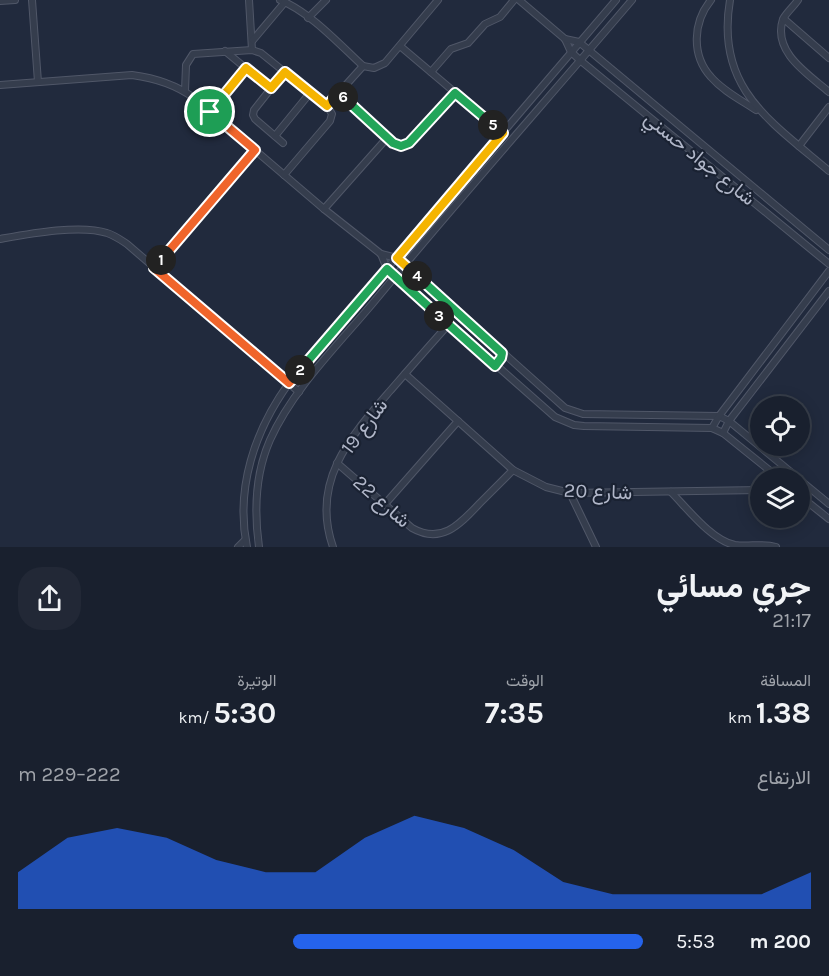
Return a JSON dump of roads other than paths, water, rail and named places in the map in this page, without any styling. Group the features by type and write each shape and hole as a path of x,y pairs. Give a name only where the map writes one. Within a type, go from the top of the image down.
{"street":[{"path":"0,1 15,0"},
{"path":"32,0 38,82"},
{"path":"249,0 252,50"},
{"path":"308,18 326,0"},
{"path":"253,40 282,1 308,18 363,66 380,67 438,0"},
{"path":"431,72 450,49 468,43 485,24 500,17 514,0"},
{"path":"519,0 565,39 571,52"},
{"path":"238,547 246,543 244,509 252,455 265,422 289,383 616,0"},
{"path":"259,547 256,498 264,455 280,422 299,392 404,265 632,0"},
{"path":"711,0 702,13 698,26 698,52 702,65 720,85 762,115 829,171"},
{"path":"730,0 727,30 732,61 744,90 762,115"},
{"path":"798,0 784,19 782,33 785,47 791,60 829,92"},
{"path":"784,19 829,58"},
{"path":"565,39 579,42"},
{"name":"شارع جواد حسني","path":"579,42 829,250"},
{"path":"400,46 503,133"},
{"path":"185,91 186,64 197,52 252,50 261,53 327,106 331,110 332,117 284,176"},
{"path":"225,51 271,88"},
{"name":"شارع جواد حسني","path":"571,52 829,264"},
{"path":"327,106 363,66"},
{"path":"210,112 246,68"},
{"path":"283,143 253,115 254,110 285,72"},
{"path":"0,85 132,75 159,80 185,91 324,210 381,254 397,258 556,402 574,412 719,416 729,421 786,468"},
{"path":"275,136 310,93"},
{"path":"338,93 396,146 401,146 409,143 455,93"},
{"path":"799,146 829,107"},
{"path":"324,210 387,138"},
{"path":"154,268 255,150"},
{"path":"0,239 29,234 95,230 117,238 299,392"},
{"path":"381,254 387,269 555,417 573,425 712,428 723,433 766,468"},
{"path":"712,428 829,271"},
{"path":"723,433 729,421 829,291"},
{"name":"شارع 19","path":"333,547 329,536 327,503 337,463 351,436 448,324"},
{"path":"469,342 477,330"},
{"path":"495,366 502,353"},
{"name":"شارع 20","path":"405,374 513,470 546,487 570,493 750,490"},
{"path":"385,504 458,421"},
{"name":"شارع 22","path":"337,463 418,531 426,534 443,533 459,525 513,470"},
{"path":"810,488 829,504"},
{"path":"671,492 704,526 723,541 734,545 776,547"},
{"path":"570,493 596,547"},
{"path":"810,504 829,519"}]}
